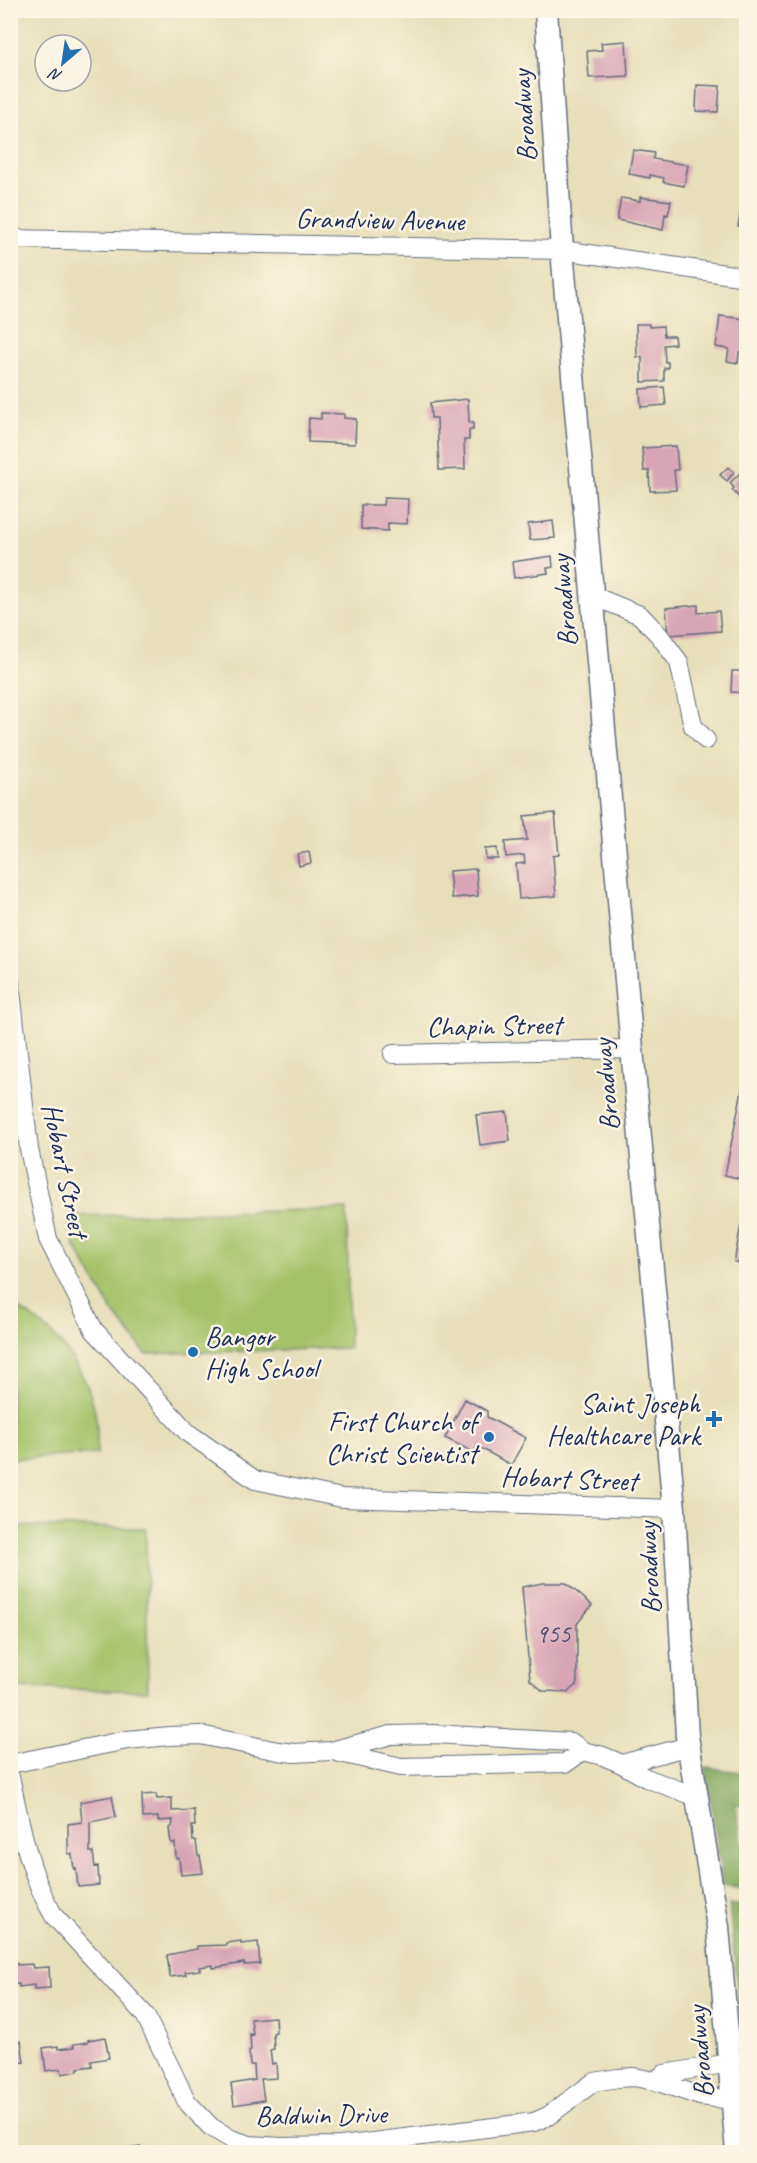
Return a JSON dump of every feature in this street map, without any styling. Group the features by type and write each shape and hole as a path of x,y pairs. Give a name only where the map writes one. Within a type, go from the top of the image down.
{"main road":[{"name":"Broadway","path":"546,10 562,250 674,1509 689,1746 718,1927 737,2152"}],"street":[{"name":"Grandview Avenue","path":"10,239 562,250 747,277"},
{"path":"593,596 640,615 659,635 679,662 693,726 706,740"},
{"name":"Hobart Street","path":"10,982 29,1149 48,1239 94,1330 188,1433 255,1480 342,1498 674,1509"},
{"name":"Chapin Street","path":"393,1054 632,1049"},
{"path":"331,1751 391,1735 434,1734 571,1742 583,1751 603,1756 646,1778 697,1797"},
{"path":"10,1764 127,1740 200,1735 278,1751 331,1751 401,1767 566,1763 583,1751"},
{"path":"622,1764 689,1746"},
{"name":"Baldwin Drive","path":"10,1777 29,1861 39,1889 54,1916 145,2015 187,2102 211,2127 231,2139 250,2145 281,2147 341,2146 510,2126 534,2122 548,2116 594,2082 634,2077 655,2081 700,2096 733,2100"},
{"name":"Baldwin Drive","path":"655,2081 664,2074 730,2063"}],"green space":[{"path":"347,1209 349,1348 146,1354 113,1312 75,1247 68,1216"},
{"path":"11,1305 40,1323 53,1335 75,1363 84,1379 95,1412 97,1454 11,1459"},
{"path":"11,1526 146,1528 148,1691 11,1688"},
{"path":"706,1767 746,1773 746,1806 735,1804 746,1863 746,1889 723,1886"},
{"path":"729,1904 746,1906 746,2077"}],"building":[{"path":"626,41 628,76 589,78 587,51 602,50 601,43"},
{"path":"697,85 720,86 718,112 696,111"},
{"path":"633,150 654,153 653,159 688,165 684,186 663,182 664,178 629,174"},
{"path":"640,197 671,201 668,215 665,214 663,230 617,220 621,198 640,201"},
{"path":"742,205 746,206 746,228 738,226"},
{"path":"720,316 746,319 746,353 739,352 738,363 727,361 729,349 716,347"},
{"path":"636,324 649,324 649,327 663,326 664,336 674,336 675,344 664,345 665,362 668,362 668,368 664,368 664,381 642,382 642,357 637,357"},
{"path":"664,387 666,405 641,407 640,389"},
{"path":"468,399 469,423 473,423 473,430 469,430 469,440 464,440 465,469 439,470 437,418 431,418 430,403"},
{"path":"321,413 344,414 344,418 356,419 355,444 308,442 309,418 321,419"},
{"path":"676,446 678,470 674,470 676,490 650,491 649,471 644,471 642,448"},
{"path":"728,467 734,472 727,481 720,475"},
{"path":"746,467 746,504 732,490 734,488 730,483"},
{"path":"384,498 408,499 407,524 388,523 388,531 361,529 361,505 383,505"},
{"path":"553,521 555,538 530,540 528,524"},
{"path":"552,556 553,567 547,568 548,573 514,578 512,562"},
{"path":"698,605 698,613 719,611 721,631 668,635 666,608"},
{"path":"732,671 746,671 746,693 731,692"},
{"path":"555,813 559,855 553,856 556,896 519,899 516,864 525,863 524,855 506,857 505,842 527,840 524,816"},
{"path":"497,848 498,859 486,859 485,849"},
{"path":"309,852 311,863 299,866 297,854"},
{"path":"476,869 478,896 452,898 449,871"},
{"path":"743,1085 746,1086 746,1180 725,1175"},
{"path":"507,1112 510,1141 480,1145 476,1115"},
{"path":"746,1204 746,1264 734,1262"},
{"path":"465,1399 487,1411 487,1417 526,1438 511,1465 477,1446 473,1452 445,1438"},
{"path":"542,1583 566,1583 592,1605 577,1624 577,1685 568,1692 543,1691 530,1680 522,1587"},
{"path":"156,1794 157,1799 172,1798 172,1811 194,1810 193,1841 196,1841 203,1873 181,1875 175,1843 171,1843 169,1828 172,1827 173,1820 158,1821 158,1817 143,1818 142,1795"},
{"path":"112,1796 116,1817 90,1822 90,1852 93,1852 95,1867 98,1866 99,1885 78,1887 72,1854 68,1854 68,1824 82,1822 80,1802"},
{"path":"241,1941 241,1944 258,1942 260,1964 199,1967 200,1970 185,1972 186,1975 170,1977 167,1955 197,1949 197,1946 226,1945 226,1943"},
{"path":"10,1963 32,1964 33,1968 49,1967 50,1988 34,1989 34,1985 19,1987 19,1984 10,1984"},
{"path":"275,2017 274,2049 270,2050 272,2064 276,2063 277,2078 261,2079 264,2100 234,2105 231,2084 255,2080 254,2065 250,2065 249,2051 251,2051 250,2034 253,2035 251,2019"},
{"path":"105,2037 109,2058 91,2061 92,2066 78,2068 78,2071 62,2074 61,2069 46,2071 43,2048 74,2047 73,2044"},
{"path":"21,2041 24,2062 10,2064 10,2042"},
{"path":"10,2137 13,2137 15,2152 10,2152"},
{"path":"141,2147 141,2149 157,2148 158,2152 126,2152 125,2149"}],"place":[{"name":"Bangor High School","path":"193,1352"},
{"name":"Saint Joseph Healthcare Park","path":"714,1419"},
{"name":"First Church of Christ Scientist","path":"489,1437"}]}
